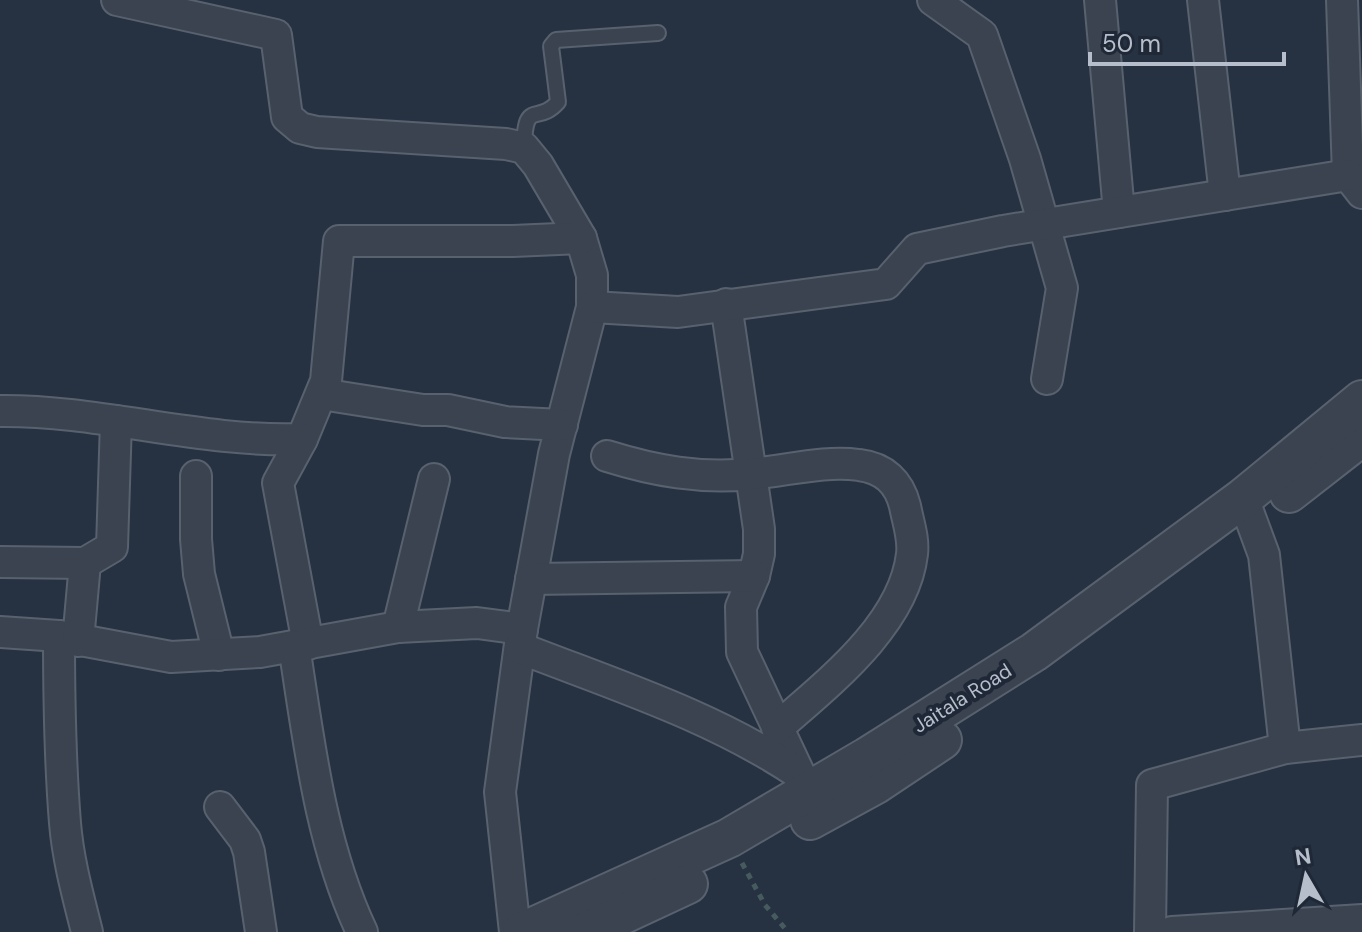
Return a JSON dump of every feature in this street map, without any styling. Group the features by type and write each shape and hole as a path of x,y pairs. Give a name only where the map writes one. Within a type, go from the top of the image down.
{"street":[{"path":"117,0 276,35 287,117 300,128 317,132 506,144 524,148 538,165 581,238 592,275 592,307 562,425 531,579 500,792 515,932"},
{"path":"933,0 982,35 1025,159 1062,288 1047,379"},
{"path":"1100,0 1119,212"},
{"path":"1203,0 1225,195"},
{"path":"592,307 678,312 886,284 917,249 1044,224 1225,195 1355,184 1342,0"},
{"path":"362,932 335,856 315,783 301,645 278,483 302,439 326,381 339,241 581,238"},
{"path":"726,304 759,529 759,554 754,576 741,607 742,652 777,728 806,781"},
{"path":"321,394 423,410 448,410 505,422 562,425"},
{"name":"Jaitala Road","path":"585,932 740,859 876,784 982,714 1248,510 1362,400"},
{"path":"0,411 39,411 207,434 302,439"},
{"path":"0,562 85,563 112,547 116,421"},
{"name":"Jaitala Road","path":"522,932 729,838 806,781 1034,652 1362,436"},
{"path":"607,456 650,469 691,475 751,474 835,464 878,469 893,479 902,497 912,536 906,583 855,659 777,728"},
{"path":"196,476 199,574 219,655"},
{"path":"398,627 434,479"},
{"path":"1248,510 1264,555 1269,584 1285,748"},
{"path":"85,563 68,639 59,720 65,825 74,882 87,932"},
{"path":"531,579 754,576"},
{"path":"0,632 68,639 171,657 260,652 398,627 477,623 521,639 696,716 742,739 806,781"},
{"path":"1150,932 1152,785 1285,748 1362,740"},
{"path":"220,807 245,840 249,852 261,932"},
{"path":"1172,932 1286,928 1362,920"}],"lane":[{"path":"524,148 525,123 529,117 558,102 551,46 556,40 658,33"}],"path":[{"path":"740,859 765,905 788,932"}]}
